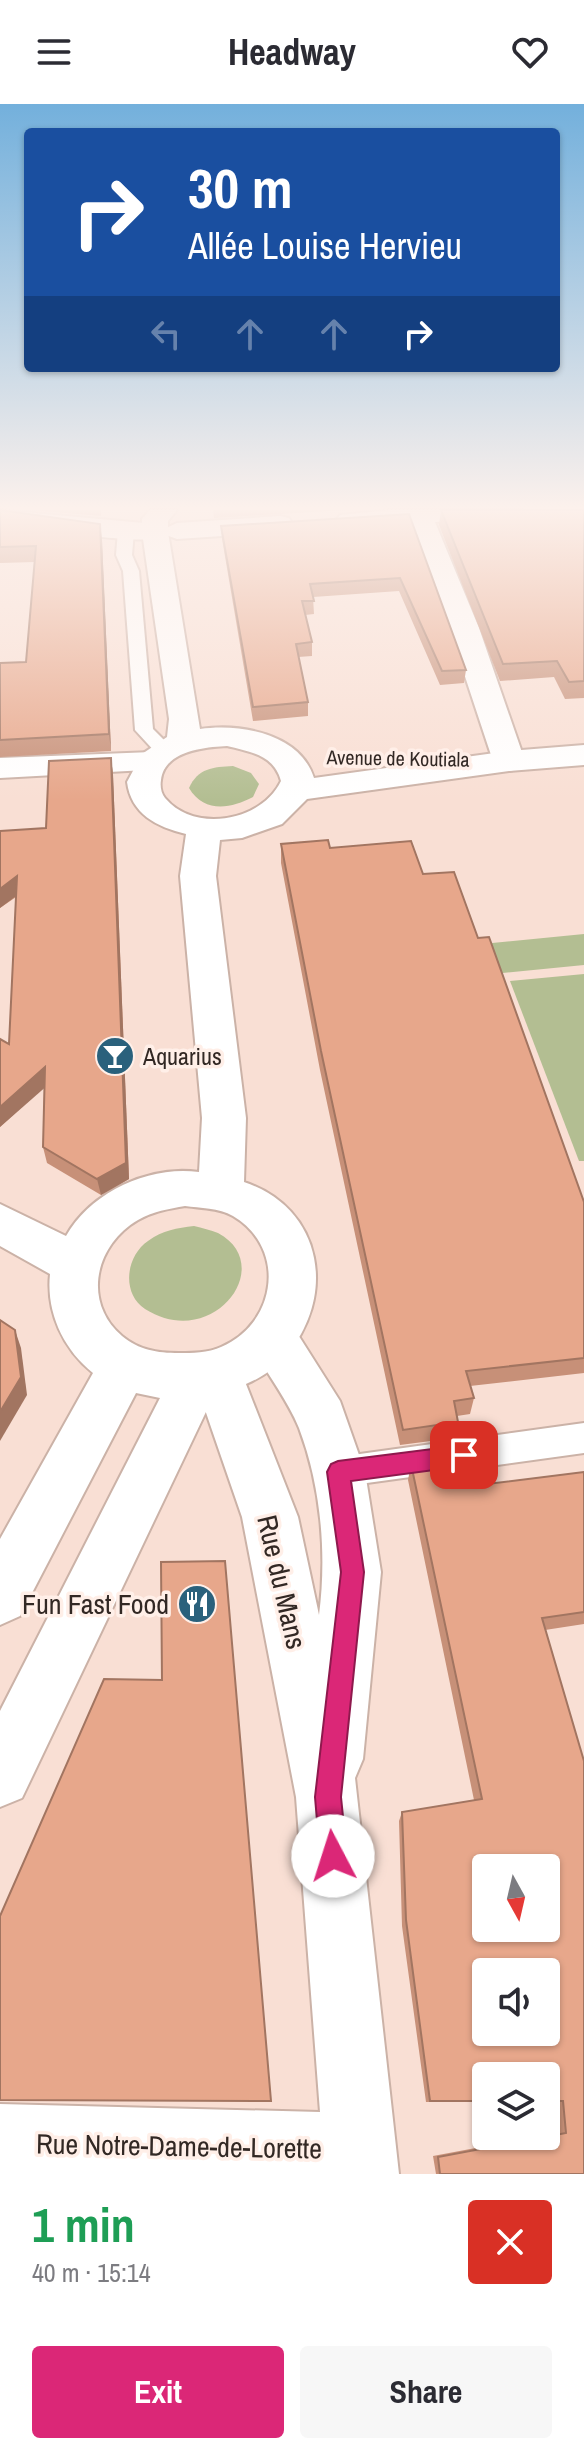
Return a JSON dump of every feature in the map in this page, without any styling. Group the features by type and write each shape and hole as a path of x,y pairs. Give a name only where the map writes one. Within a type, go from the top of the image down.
{"main road":[{"path":"0,768 167,752 227,736 271,745 296,766 298,790 280,812 264,820 225,829 204,828 162,815 149,802 143,789 144,775 167,752 185,719 169,607"},
{"path":"181,607 211,711 227,736"},
{"path":"455,607 509,761"},
{"name":"Avenue de Koutiala","path":"298,790 509,761 584,755"},
{"name":"Avenue de Koutiala","path":"287,756 509,761"},
{"path":"204,828 198,876 224,1118 221,1192"},
{"path":"185,1188 221,1192 251,1204 275,1224 290,1249 296,1279 289,1309 272,1337 248,1358 207,1374 151,1375 124,1366 102,1352 85,1333 75,1311 71,1287 75,1264 91,1234 116,1210 149,1195 185,1188"},
{"path":"0,1223 75,1264"},
{"name":"Rue du Mans","path":"272,1337 322,1418 338,1472 353,1572 328,1797"},
{"path":"0,1596 124,1366"},
{"path":"0,1776 139,1500 207,1374"},
{"name":"Rue du Mans","path":"207,1374 270,1517 328,1797 361,2162"},
{"name":"Rue Notre-Dame-de-Lorette","path":"0,2141 361,2162"}],"lane":[{"path":"134,607 144,730 167,752"},
{"path":"338,1472 584,1438"}],"green space":[{"path":"233,766 251,773 259,784 253,797 227,806 210,805 202,802 189,788 197,776 207,770"},
{"path":"584,934 584,965 492,974 482,944"},
{"path":"584,974 584,1161 579,1161 510,981"},
{"path":"194,1226 218,1233 235,1247 241,1264 239,1282 230,1299 214,1312 194,1320 170,1319 145,1309 132,1294 130,1284 129,1275 135,1256 154,1237 170,1230"}],"building":[{"path":"31,607 104,607 109,734 0,740 0,663 26,662"},
{"path":"235,607 303,607 312,642 296,644 308,702 253,707"},
{"path":"413,607 443,607 466,670 442,671"},
{"path":"480,607 584,607 584,681 569,682 557,661 503,664"},
{"path":"111,758 126,1163 97,1179 43,1147 45,1067 0,1107 0,1039 9,1044 17,876 0,889 0,831 46,828 49,761"},
{"path":"328,840 330,848 411,841 423,874 454,872 478,938 489,937 584,1202 584,1358 466,1371 474,1398 454,1401 458,1422 403,1430 321,1051 281,844"},
{"path":"0,1320 15,1330 21,1377 0,1412"},
{"path":"466,1457 471,1486 584,1472 584,1612 542,1618 584,1761 584,2174 440,2174 438,2157 475,2150 560,2150 560,2134 566,2133 563,2101 560,2101 560,2062 472,2062 472,2101 430,2101 406,1920 402,1812 482,1799 411,1464"},
{"path":"225,1561 271,2101 0,2100 0,1916 104,1679 162,1680 161,1562"}],"place":[{"name":"Aquarius","path":"115,1056"},
{"name":"Fun Fast Food","path":"197,1604"}],"route":[{"path":"333,1856 328,1797 353,1572 338,1472 464,1455"}]}
